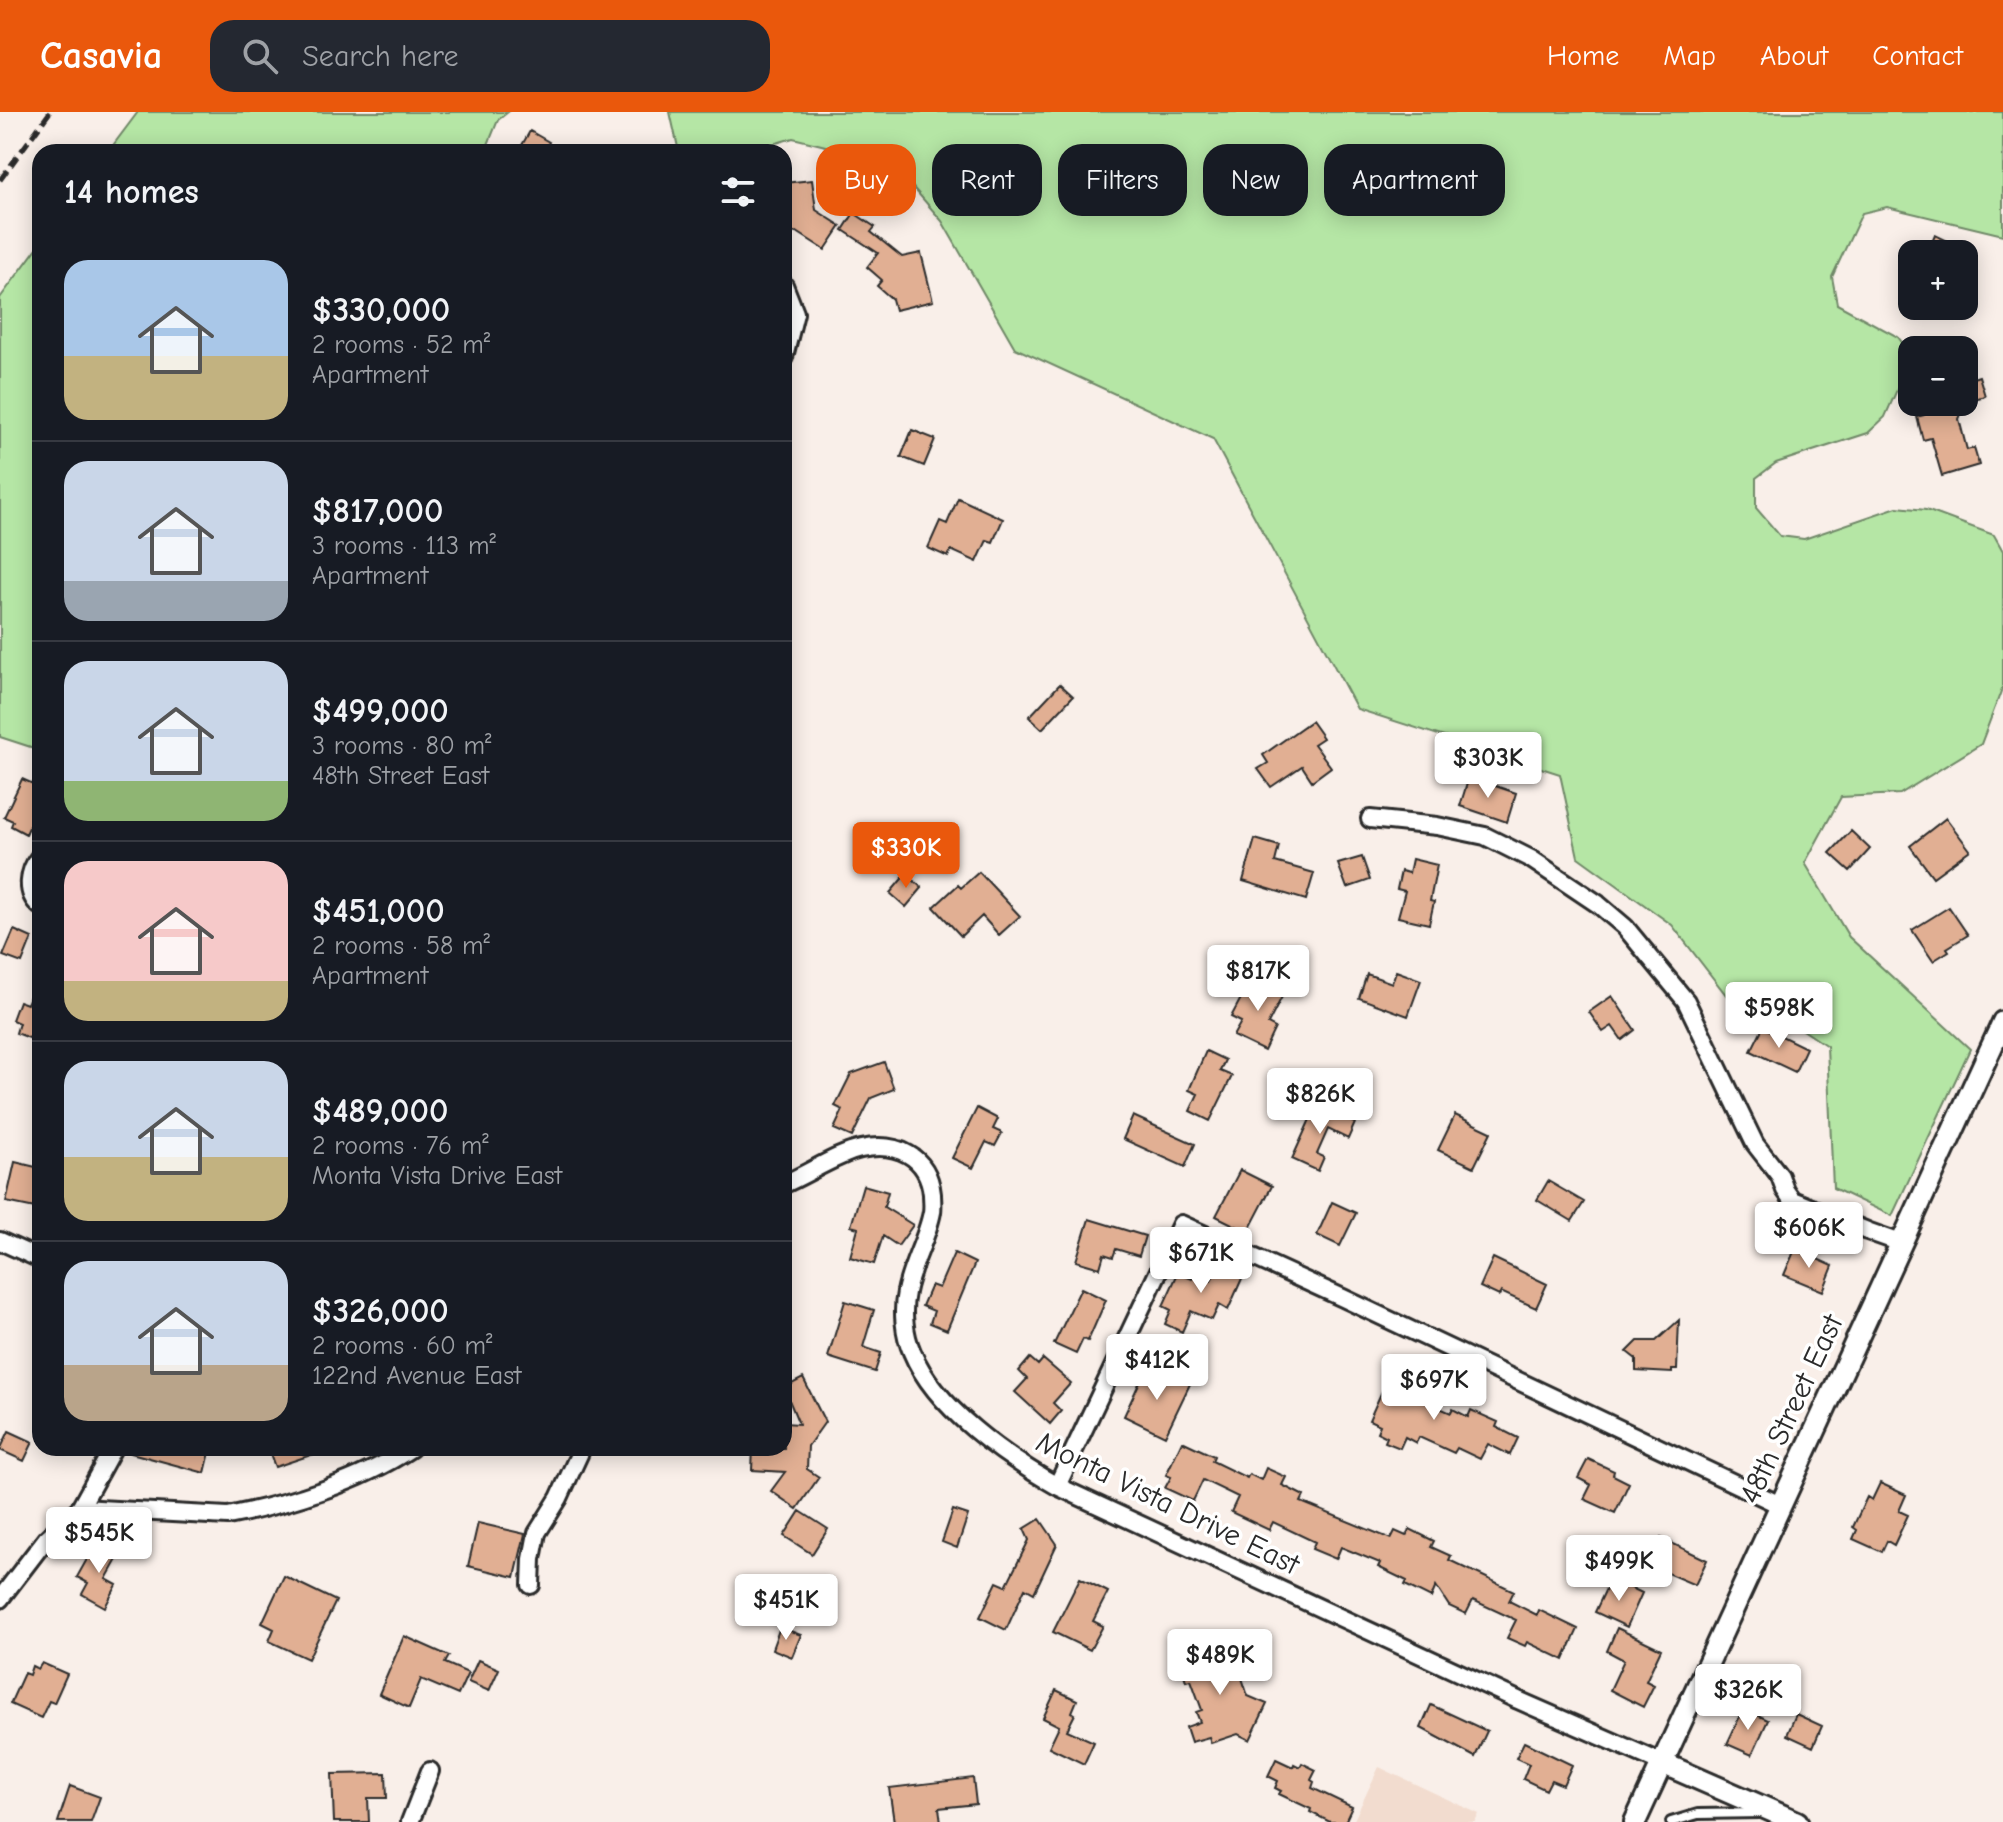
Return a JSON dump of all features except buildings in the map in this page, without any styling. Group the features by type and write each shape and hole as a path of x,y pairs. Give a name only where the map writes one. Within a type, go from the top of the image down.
{"street":[{"path":"792,305 795,313 792,325"},
{"path":"1370,819 1437,826 1485,836 1531,859 1598,904 1625,927 1686,1001 1755,1144 1780,1176 1792,1200 1901,1243"},
{"path":"32,870 32,896"},
{"name":"48th Street East","path":"1635,1822 2003,1022"},
{"name":"Monta Vista Drive East","path":"792,1180 858,1150 889,1148 904,1151 921,1164 931,1184 933,1210 905,1296 904,1312 912,1353 926,1377 953,1410 1003,1452 1057,1486 1518,1700 1662,1763"},
{"path":"1057,1486 1181,1224 1780,1505"},
{"path":"0,1241 32,1255"},
{"path":"0,1599 46,1539 80,1508 109,1456"},
{"path":"80,1508 228,1516 369,1473 398,1456"},
{"path":"531,1585 537,1533 559,1498 578,1456"},
{"path":"1662,1763 1797,1822"},
{"path":"410,1822 430,1771"}],"lane":[{"path":"1671,1822 1698,1814 1776,1813"}],"shaded area":[{"path":"1379,1767 1479,1814 1475,1822 1353,1822"}],"green space":[{"path":"138,112 508,112 498,120 488,144 114,144"},
{"path":"670,112 2003,112 2003,235 1887,207 1862,213 1832,277 1837,304 1898,337 1898,388 1885,417 1868,433 1776,463 1756,478 1756,508 1780,536 1804,539 1897,507 1926,510 1994,535 2003,551 2003,686 1981,744 1900,794 1841,797 1805,863 1849,937 1970,1049 1892,1216 1833,1188 1827,1046 1788,1020 1740,1013 1672,925 1578,857 1560,774 1357,709 1213,439 1015,348 938,216 1042,216 1042,144 932,144 932,209 916,191 916,144 818,144 793,138 773,144 677,144"},
{"path":"32,255 32,747 0,737 0,298"}],"railway":[{"path":"0,180 50,112"}]}
